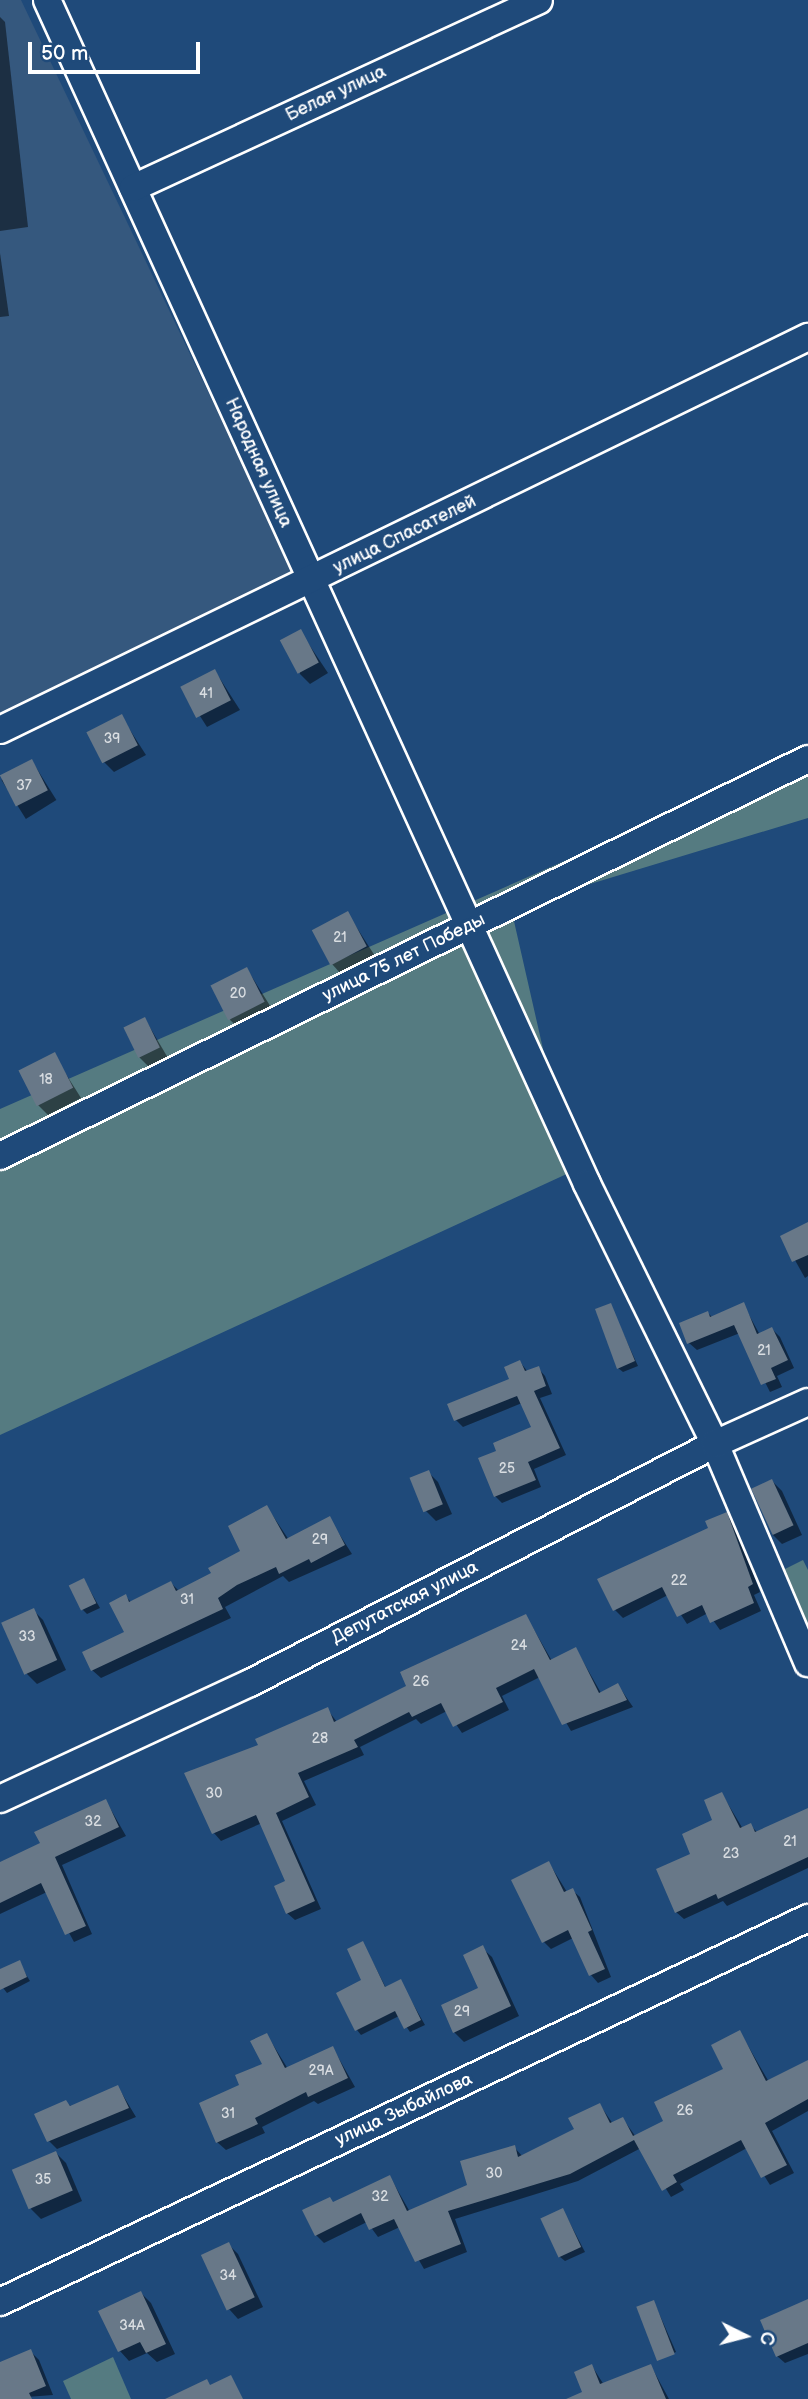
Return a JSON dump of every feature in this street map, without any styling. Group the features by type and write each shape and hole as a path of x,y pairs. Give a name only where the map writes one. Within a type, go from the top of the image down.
{"street":[{"name":"Народная улица","path":"47,0 587,1184 715,1444 808,1663"},
{"name":"Белая улица","path":"132,188 539,0"},
{"name":"улица Спасателей","path":"0,730 312,581 808,337"},
{"name":"улица 75 лет Победы","path":"0,1156 808,760"},
{"name":"Депутатская улица","path":"0,1799 250,1683 715,1444 808,1402"},
{"name":"улица Зыбайлова","path":"0,2302 808,1918"}],"shaded area":[{"path":"0,0 21,0 296,576 0,718"}],"green space":[{"path":"808,754 808,818 511,908 571,1172 0,1435 0,1109"},
{"path":"803,1560 808,1570 808,1634 781,1571"},
{"path":"113,2357 131,2399 71,2399 63,2381"}],"building":[{"path":"301,629 319,663 298,674 280,640"},
{"path":"215,669 231,700 196,718 180,687"},
{"path":"122,714 138,745 102,763 86,732"},
{"path":"32,759 48,790 16,807 0,775"},
{"path":"348,911 367,946 331,966 312,930"},
{"path":"247,967 265,1002 228,1020 210,986"},
{"path":"145,1017 160,1048 138,1058 123,1028"},
{"path":"55,1052 73,1088 37,1106 18,1071"},
{"path":"808,1222 808,1255 792,1262 780,1236"},
{"path":"744,1302 757,1334 772,1327 788,1360 771,1368 776,1379 761,1385 734,1325 687,1344 679,1323 708,1311 710,1317"},
{"path":"611,1303 635,1361 617,1369 595,1309"},
{"path":"520,1360 525,1371 539,1366 546,1386 534,1391 560,1448 528,1462 536,1480 494,1497 478,1458 496,1451 493,1443 531,1427 517,1396 454,1421 447,1404 509,1379 504,1367"},
{"path":"429,1470 443,1504 423,1512 410,1478"},
{"path":"772,1479 794,1525 773,1535 751,1489"},
{"path":"267,1505 286,1539 330,1516 345,1545 311,1563 309,1559 279,1574 276,1567 237,1585 218,1598 223,1609 91,1671 82,1652 124,1632 109,1603 126,1594 129,1602 171,1581 176,1591 211,1573 208,1568 240,1551 228,1526"},
{"path":"727,1512 753,1584 748,1587 754,1603 710,1623 702,1605 677,1617 662,1587 613,1611 597,1579 708,1528 705,1521"},
{"path":"84,1578 96,1603 81,1611 69,1585"},
{"path":"34,1608 57,1660 24,1675 1,1623"},
{"path":"526,1614 550,1660 576,1647 599,1693 618,1683 627,1700 562,1725 534,1669 496,1688 503,1702 453,1727 441,1703 412,1717 409,1712 354,1740 358,1747 298,1773 309,1797 276,1813 315,1901 286,1914 274,1886 285,1881 256,1815 212,1834 184,1773 258,1745 255,1739 328,1707 334,1722 406,1686 400,1672"},
{"path":"722,1792 740,1828 751,1823 755,1832 808,1808 808,1857 718,1899 716,1894 675,1913 656,1869 690,1854 682,1834 712,1820 704,1800"},
{"path":"106,1799 119,1827 55,1857 86,1926 65,1935 41,1883 0,1903 0,1862 40,1843 34,1832"},
{"path":"549,1861 564,1892 573,1888 592,1930 588,1932 605,1969 589,1976 568,1930 542,1943 511,1880"},
{"path":"363,1941 385,1987 401,1979 421,2020 404,2029 395,2011 355,2031 336,1993 361,1980 347,1949"},
{"path":"483,1945 511,2006 453,2033 441,2005 478,1988 463,1955"},
{"path":"20,1960 27,1977 0,1990 0,1969"},
{"path":"740,2030 766,2081 808,2060 808,2099 765,2123 787,2165 761,2178 741,2140 673,2175 677,2182 662,2191 634,2140 570,2174 448,2211 461,2244 415,2262 394,2219 369,2230 361,2213 315,2236 302,2210 330,2197 333,2202 390,2175 407,2211 467,2185 460,2161 515,2145 518,2157 574,2129 568,2118 600,2103 610,2123 623,2117 633,2136 663,2121 654,2102 723,2069 711,2045"},
{"path":"267,2033 285,2068 333,2046 348,2078 308,2097 306,2092 255,2118 258,2124 216,2143 199,2103 239,2085 235,2075 262,2064 250,2041"},
{"path":"118,2085 129,2108 47,2142 34,2114 66,2100 70,2106"},
{"path":"56,2151 73,2191 29,2209 12,2170"},
{"path":"563,2208 581,2247 559,2258 540,2219"},
{"path":"229,2242 255,2297 227,2310 201,2255"},
{"path":"141,2291 166,2344 146,2353 140,2342 118,2352 98,2311"},
{"path":"808,2299 808,2343 776,2357 760,2320"},
{"path":"654,2300 675,2354 657,2361 636,2307"},
{"path":"31,2349 46,2386 29,2393 32,2399 0,2399 0,2362"},
{"path":"592,2364 600,2384 651,2364 666,2399 566,2399 582,2392 574,2372"},
{"path":"231,2375 243,2399 165,2399 207,2379 210,2385"}]}
